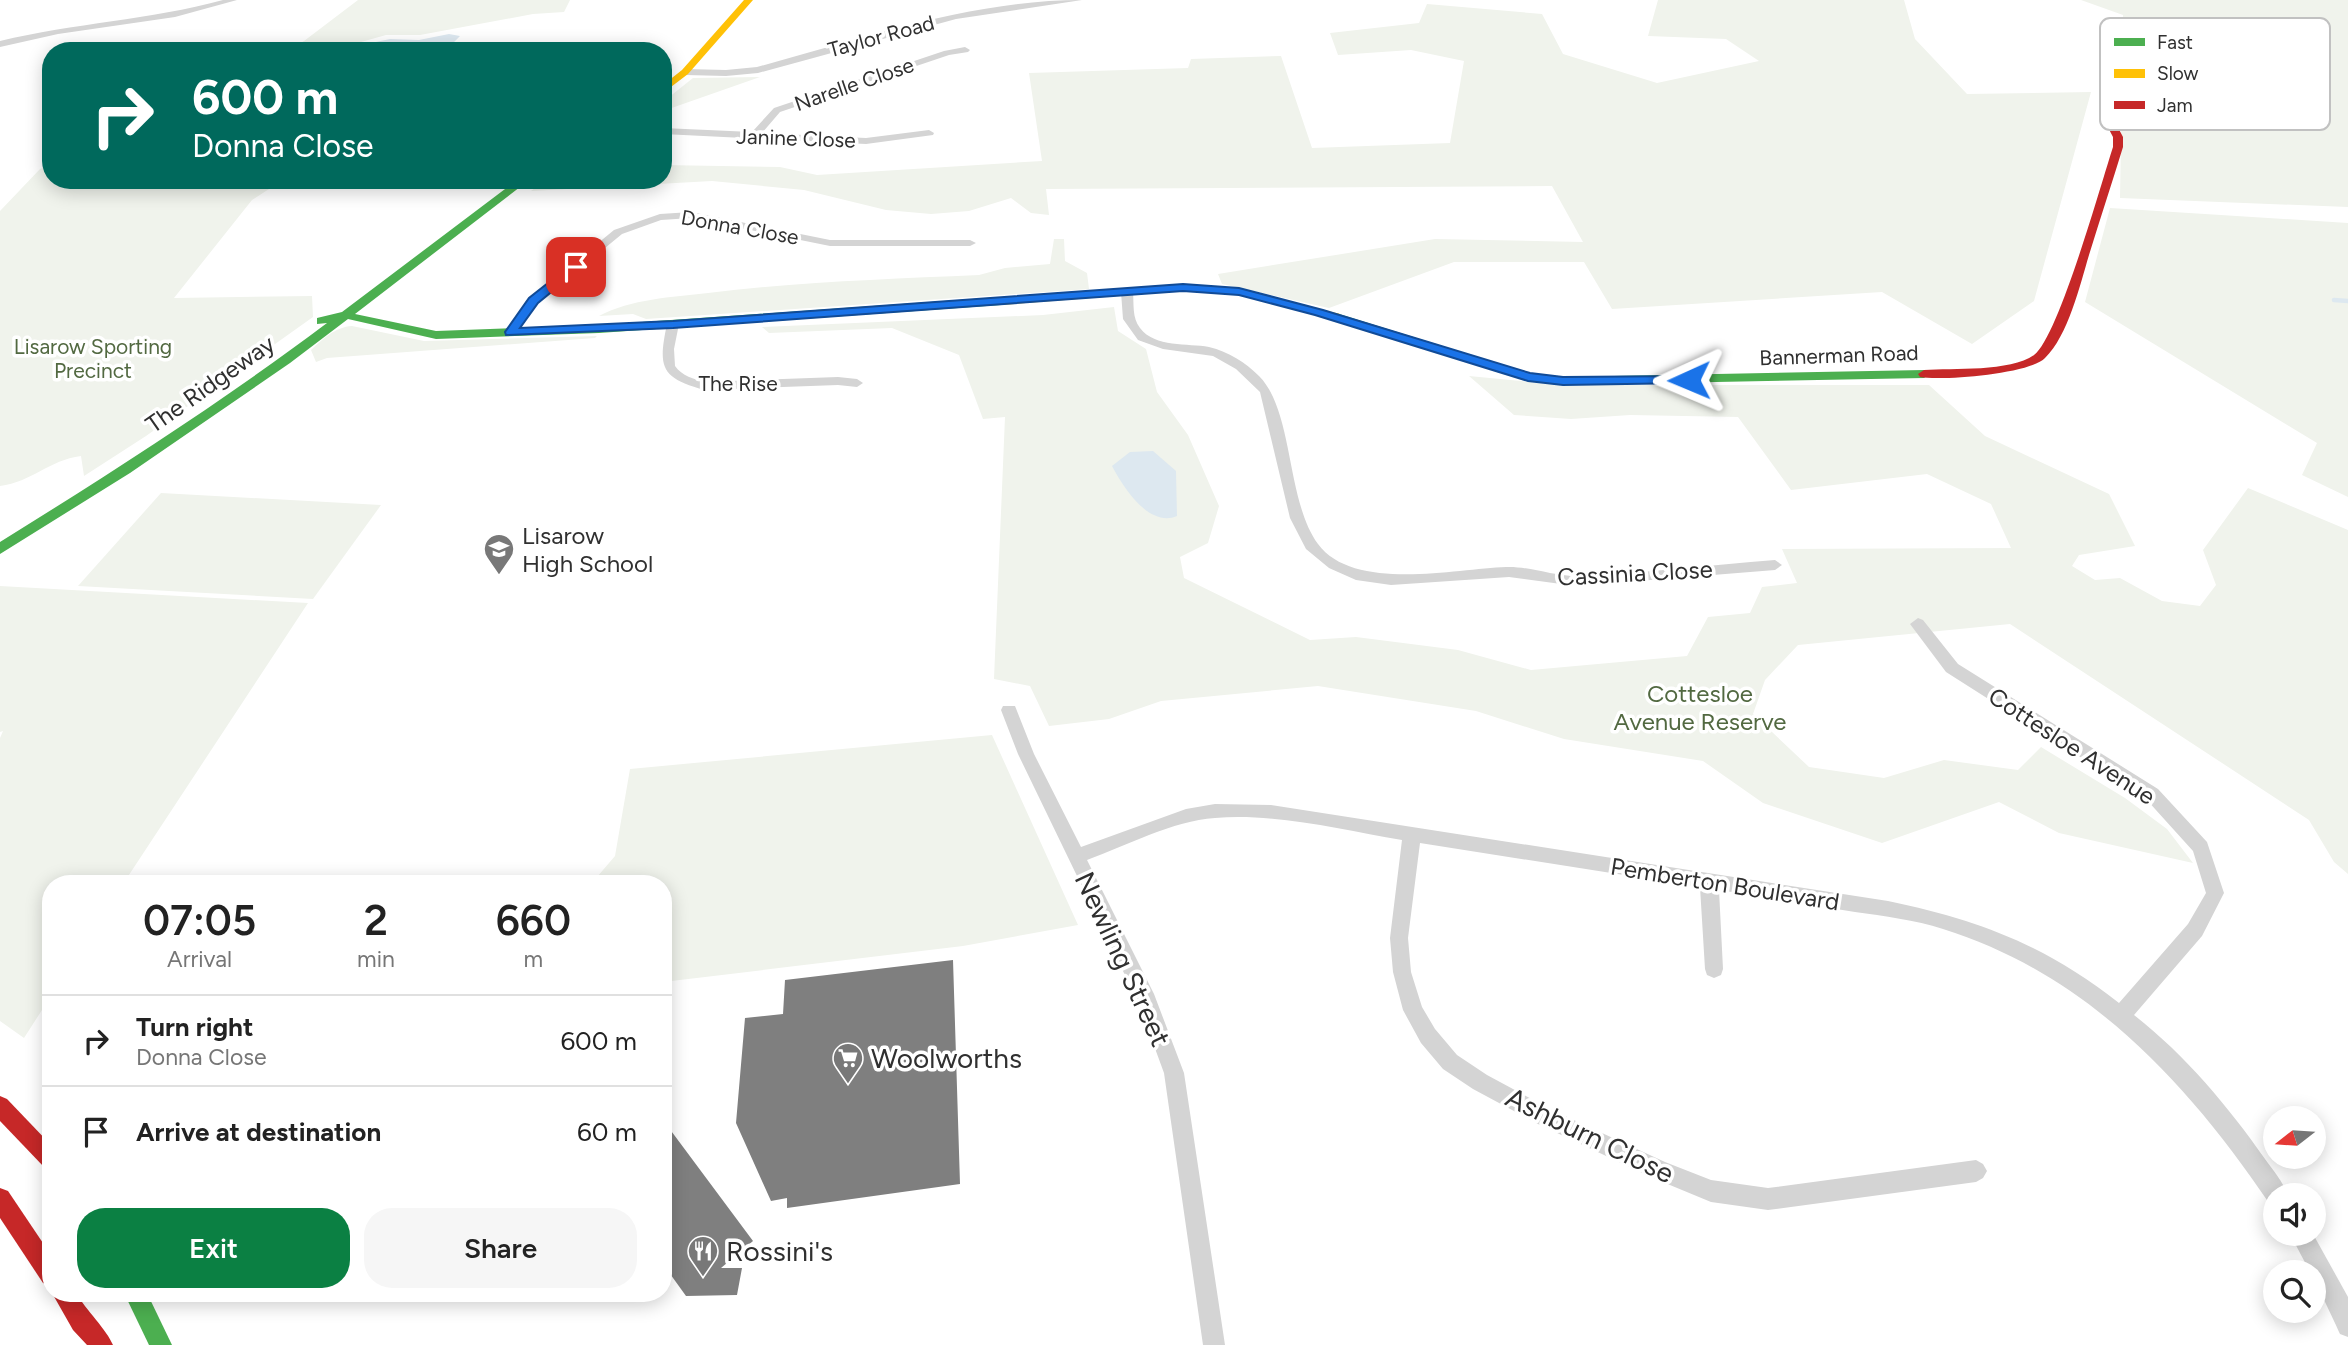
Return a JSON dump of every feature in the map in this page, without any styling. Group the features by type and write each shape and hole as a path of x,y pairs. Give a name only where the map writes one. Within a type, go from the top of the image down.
{"street":[{"path":"0,44 47,33 181,14 233,0"},
{"path":"672,83 685,72 749,0"},
{"name":"Taylor Road","path":"685,72 726,73 758,70 998,3 1078,0"},
{"name":"Narelle Close","path":"754,136 777,110 947,52 965,50"},
{"name":"Bannerman Road","path":"345,315 429,334 511,332 673,324 1183,288 1239,292 1319,312 1528,377 1563,381 1882,377 2005,369 2025,365 2040,357 2052,341 2070,297 2118,147 2118,137 2114,130"},
{"name":"Janine Close","path":"672,131 866,141 929,133"},
{"name":"The Ridgeway","path":"0,548 286,360 512,189"},
{"name":"Donna Close","path":"511,332 534,301 618,232 660,217 691,215 830,243 970,243"},
{"name":"The Ridgeway","path":"127,463 321,321 437,244"},
{"name":"Cassinia Close","path":"1127,292 1129,320 1144,340 1175,348 1209,351 1231,360 1253,374 1266,391 1297,518 1304,535 1313,549 1334,564 1361,576 1391,580 1509,572 1576,581 1775,565"},
{"path":"321,321 345,315"},
{"name":"The Rise","path":"673,324 666,359 674,374 687,382 705,387 838,381 857,383"},
{"path":"249,373 258,373 272,362 286,360"},
{"name":"Cottesloe Avenue","path":"1919,624 1952,668 2152,794 2201,847 2215,893 2195,930 2122,1014"},
{"name":"Newling Street","path":"1009,710 1026,754 1075,857 1147,999 1174,1073 1214,1345"},
{"name":"Pemberton Boulevard","path":"1075,857 1158,825 1214,811 1271,812 1888,909 1941,920 2002,942 2051,968 2122,1014 2171,1060 2220,1114 2269,1183"},
{"name":"Ashburn Close","path":"1412,834 1399,938 1402,972 1413,1010 1428,1035 1450,1062 1480,1082 1545,1117 1660,1171 1711,1191 1768,1199 1976,1171"},
{"path":"1709,881 1714,969"},
{"path":"0,1107 42,1151"},
{"path":"0,1199 42,1262"},
{"path":"2308,1246 2339,1302 2348,1326"},
{"path":"69,1302 81,1322 102,1345"},
{"path":"140,1302 161,1345"},
{"path":"81,1322 88,1345"}],"green space":[{"path":"358,0 570,0 564,12 533,14 420,35 386,35 361,42 304,41"},
{"path":"1658,0 1904,0 1915,39 1967,94 2091,92 2034,301 1972,344 1882,292 1612,309 1584,262 1454,262 1329,308 1222,284 1218,274 1435,239 1583,242 1552,186 1046,189 1049,215 1031,213 1011,198 969,211 931,214 886,210 804,190 712,181 672,183 672,165 780,167 817,175 1042,161 1029,73 1188,68 1191,59 1281,56 1312,148 1450,143 1464,61 1411,50 1338,55 1330,33 1419,23 1427,4 1542,14 1563,54 1657,83 1759,61 1726,39 1648,36"},
{"path":"2081,0 2348,0 2348,207 2120,198 2121,130 2330,130 2330,18 2123,18 2123,15"},
{"path":"760,77 672,108 672,95 693,78"},
{"name":"Lisarow Sporting Precinct","path":"42,168 42,189 269,189 252,200 174,298 312,296 313,317 146,436 84,476 81,456 0,486 0,211"},
{"path":"534,189 567,189 531,191"},
{"path":"2110,208 2348,223 2348,497 2302,475 2317,443 2085,302"},
{"path":"1054,239 1064,239 1065,261 1087,273 1089,289 646,319 633,314 599,316 638,302 680,296 809,284 979,275 1005,268 1050,264"},
{"name":"Cottesloe Avenue Reserve","path":"1114,307 1118,331 1146,349 1157,392 1188,435 1219,506 1208,543 1180,557 1184,578 1310,640 1356,637 1458,650 1531,670 1687,656 1708,617 1750,613 1762,587 1797,583 1782,549 2011,548 1991,504 1927,474 1791,490 1738,417 1630,415 1571,419 1514,415 1469,376 1562,385 1929,385 1985,436 2109,494 2135,546 2079,555 2072,566 2095,580 2120,578 2162,601 2200,606 2216,585 2203,550 2248,488 2348,530 2348,874 2334,862 2309,820 2010,624 1798,645 1765,680 1753,714 1809,767 1884,778 1944,760 2018,770 2041,747 2125,798 2167,829 2193,863 2059,833 1999,802 1882,843 1763,803 1703,761 1564,739 1476,711 1318,686 1161,701 1109,719 1049,726 1030,686 994,679 1005,417 983,419 959,355 892,328 769,333 762,327 1043,315"},
{"path":"352,326 424,341 597,336 327,358 316,362 311,350 335,331"},
{"path":"161,493 381,505 313,599 78,586"},
{"path":"0,586 308,603 129,875 42,875 42,1010 24,1038 0,1021 0,738 3,731 0,732"},
{"path":"992,735 1078,925 963,946 672,981 672,875 599,875 615,856 630,769"}],"shaded area":[{"path":"449,34 460,36 454,42 376,42 390,39 419,40"},
{"path":"1153,451 1176,471 1177,516 1167,518 1147,511 1130,494 1112,466 1130,452"}],"building":[{"name":"Woolworths","path":"953,960 960,1184 787,1208 787,1198 771,1201 736,1123 745,1018 783,1014 785,980"},
{"path":"672,1132 753,1241 721,1268 742,1268 737,1295 686,1296 672,1277"}],"waterway":[{"path":"2334,300 2348,301"}],"traffic: fast":[{"path":"0,549 125,470 286,360 512,189"},
{"path":"321,321 345,315 436,335 599,329 1001,301"},
{"path":"1336,317 1528,377 1563,381 1924,374"},
{"path":"140,1302 161,1345"}],"traffic: slow":[{"path":"672,83 685,72 749,0"},
{"path":"1001,301 1183,288 1239,292 1336,317"}],"traffic: jam":[{"path":"1924,374 2005,369 2025,365 2040,357 2052,341 2070,297 2118,147 2118,137 2114,130"},
{"path":"0,1106 42,1150"},
{"path":"0,1199 42,1262"},
{"path":"69,1302 81,1322 102,1345"}],"place":[{"name":"Lisarow High School","path":"499,576"},
{"name":"Woolworths","path":"848,1085"},
{"name":"Rossini's","path":"703,1278"}],"route":[{"path":"576,267 534,301 511,332 599,329 1183,288 1239,292 1319,312 1528,377 1563,381 1689,380"}]}
